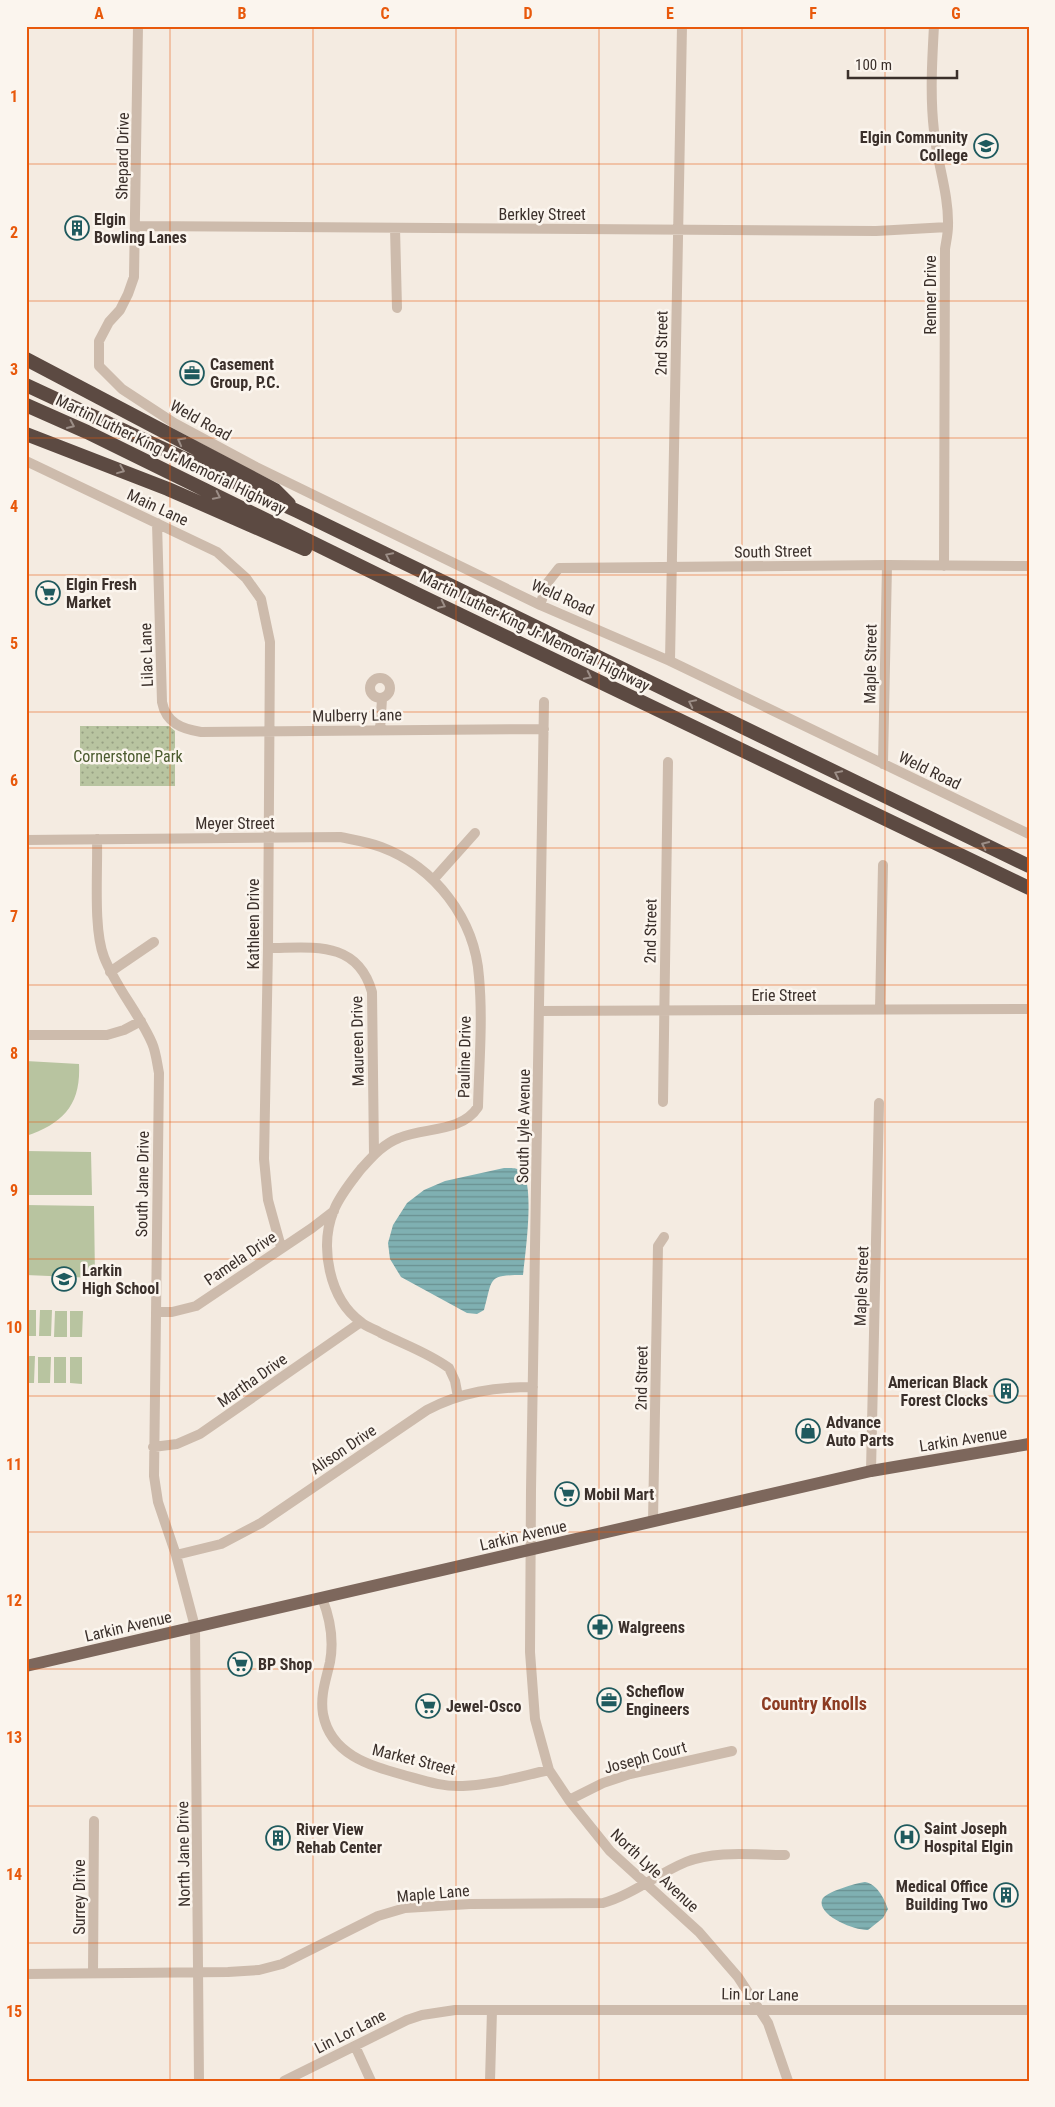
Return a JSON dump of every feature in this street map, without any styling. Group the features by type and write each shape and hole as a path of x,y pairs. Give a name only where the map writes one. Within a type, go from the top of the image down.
{"highway":[{"path":"26,359 276,490 297,511"},
{"name":"Martin Luther King Jr Memorial Highway","path":"26,385 297,511 1029,866"},
{"name":"Martin Luther King Jr Memorial Highway","path":"26,405 87,432 414,592 1029,888"},
{"path":"26,434 168,489 376,580 414,592"}],"main road":[{"name":"Larkin Avenue","path":"26,1666 871,1471 1029,1444"}],"street":[{"name":"Shepard Drive","path":"99,366 99,341 109,322 120,310 134,277 138,26"},
{"name":"2nd Street","path":"670,661 682,26"},
{"name":"Renner Drive","path":"934,26 932,61 934,129 939,169 944,182 948,227 945,249 944,566"},
{"name":"Berkley Street","path":"136,226 876,231 948,227"},
{"path":"395,228 398,308"},
{"name":"Weld Road","path":"99,366 122,389 178,425 256,467 540,605 670,661 1029,834"},
{"name":"Main Lane","path":"26,461 222,556 246,578 261,599"},
{"name":"Lilac Lane","path":"157,523 162,702 166,713 173,722"},
{"name":"South Street","path":"540,605 548,582 558,568 887,565 1029,566"},
{"name":"Maple Street","path":"883,764 887,565"},
{"name":"Kathleen Drive","path":"261,599 266,613 270,642 268,948 264,1159 268,1200 281,1247"},
{"path":"380,730 382,699"},
{"name":"South Lyle Avenue","path":"530,1550 544,702"},
{"name":"Mulberry Lane","path":"173,722 184,729 201,732 544,729"},
{"name":"2nd Street","path":"663,1102 668,762"},
{"path":"433,880 474,833"},
{"name":"Meyer Street","path":"26,840 327,836 372,843 397,854 433,880"},
{"name":"South Jane Drive","path":"97,840 98,934 100,947 110,972 141,1021 153,1045 159,1073 154,1476 157,1494 176,1555 195,1627"},
{"path":"880,1009 883,865"},
{"name":"Pauline Drive","path":"433,880 454,904 464,921 471,938 479,976 478,1107 473,1115 465,1121 398,1138 374,1154 348,1185 334,1211 328,1236 331,1272 342,1302 361,1322 443,1363 453,1374 458,1397"},
{"path":"110,972 154,942"},
{"name":"Maureen Drive","path":"268,948 331,949 352,958 366,976 372,992 374,1154"},
{"name":"Erie Street","path":"539,1011 1029,1010"},
{"path":"26,1035 107,1034 124,1030 141,1021"},
{"name":"Maple Street","path":"871,1471 878,1242 879,1103"},
{"name":"Pamela Drive","path":"156,1312 172,1312 196,1306 281,1247 312,1228 334,1211"},
{"name":"2nd Street","path":"654,1521 658,1246 664,1237"},
{"name":"Martha Drive","path":"153,1446 177,1444 200,1434 361,1322"},
{"name":"Alison Drive","path":"176,1555 221,1544 241,1535 427,1410 458,1397 486,1389 533,1387"},
{"name":"North Lyle Avenue","path":"530,1550 530,1660 535,1719 549,1770 569,1800 610,1851 699,1932 738,1977 768,2024 788,2081"},
{"name":"Market Street","path":"322,1598 330,1624 331,1647 323,1690 324,1715 333,1738 353,1757 374,1767 422,1780 462,1786 500,1781 549,1770"},
{"name":"North Jane Drive","path":"195,1627 199,2081"},
{"name":"Joseph Court","path":"569,1800 604,1783 630,1774 732,1751"},
{"name":"Surrey Drive","path":"93,1973 94,1821"},
{"name":"Maple Lane","path":"26,1974 259,1970 282,1964 378,1916 406,1908 439,1904 603,1903 623,1896 644,1882 696,1859 722,1855 785,1855"},
{"name":"Lin Lor Lane","path":"284,2081 393,2026 422,2015 455,2010 1029,2010"},
{"path":"490,2081 492,2010"},
{"path":"355,2046 371,2081"}],"green space":[{"name":"Cornerstone Park","path":"80,726 169,726 175,731 175,786 80,786"},
{"path":"26,1061 79,1064 79,1078 77,1090 68,1110 51,1125 26,1136"},
{"path":"26,1151 91,1152 92,1195 26,1195"},
{"path":"26,1205 94,1206 95,1278 26,1275"},
{"path":"26,1310 36,1310 36,1336 26,1336"},
{"path":"40,1310 52,1310 51,1336 39,1336"},
{"path":"55,1311 67,1311 67,1337 54,1337"},
{"path":"70,1311 83,1311 82,1337 70,1337"},
{"path":"26,1356 35,1356 34,1383 26,1383"},
{"path":"38,1357 51,1357 50,1383 38,1383"},
{"path":"54,1357 66,1357 66,1383 54,1383"},
{"path":"70,1357 82,1357 82,1384 70,1383"}],"water":[{"path":"504,1168 520,1170 526,1179 529,1205 523,1275 503,1276 493,1280 484,1310 477,1314 467,1313 401,1277 390,1259 388,1243 393,1225 407,1203 424,1190 445,1181"},
{"path":"865,1882 873,1886 882,1896 888,1909 883,1918 868,1930 847,1925 825,1912 822,1900 828,1894 841,1888"}],"place":[{"name":"Elgin Community College","path":"986,146"},
{"name":"Elgin Bowling Lanes","path":"77,228"},
{"name":"Casement Group, P.C.","path":"192,373"},
{"name":"Elgin Fresh Market","path":"48,593"},
{"name":"Larkin High School","path":"64,1279"},
{"name":"American Black Forest Clocks","path":"1006,1391"},
{"name":"Advance Auto Parts","path":"808,1431"},
{"name":"Mobil Mart","path":"567,1494"},
{"name":"Walgreens","path":"600,1627"},
{"name":"BP Shop","path":"240,1664"},
{"name":"Scheflow Engineers","path":"609,1700"},
{"name":"Jewel-Osco","path":"428,1706"},
{"name":"Saint Joseph Hospital Elgin","path":"907,1837"},
{"name":"River View Rehab Center","path":"278,1838"},
{"name":"Medical Office Building Two","path":"1006,1895"}],"district":[{"name":"Country Knolls","path":"814,1704"}]}
